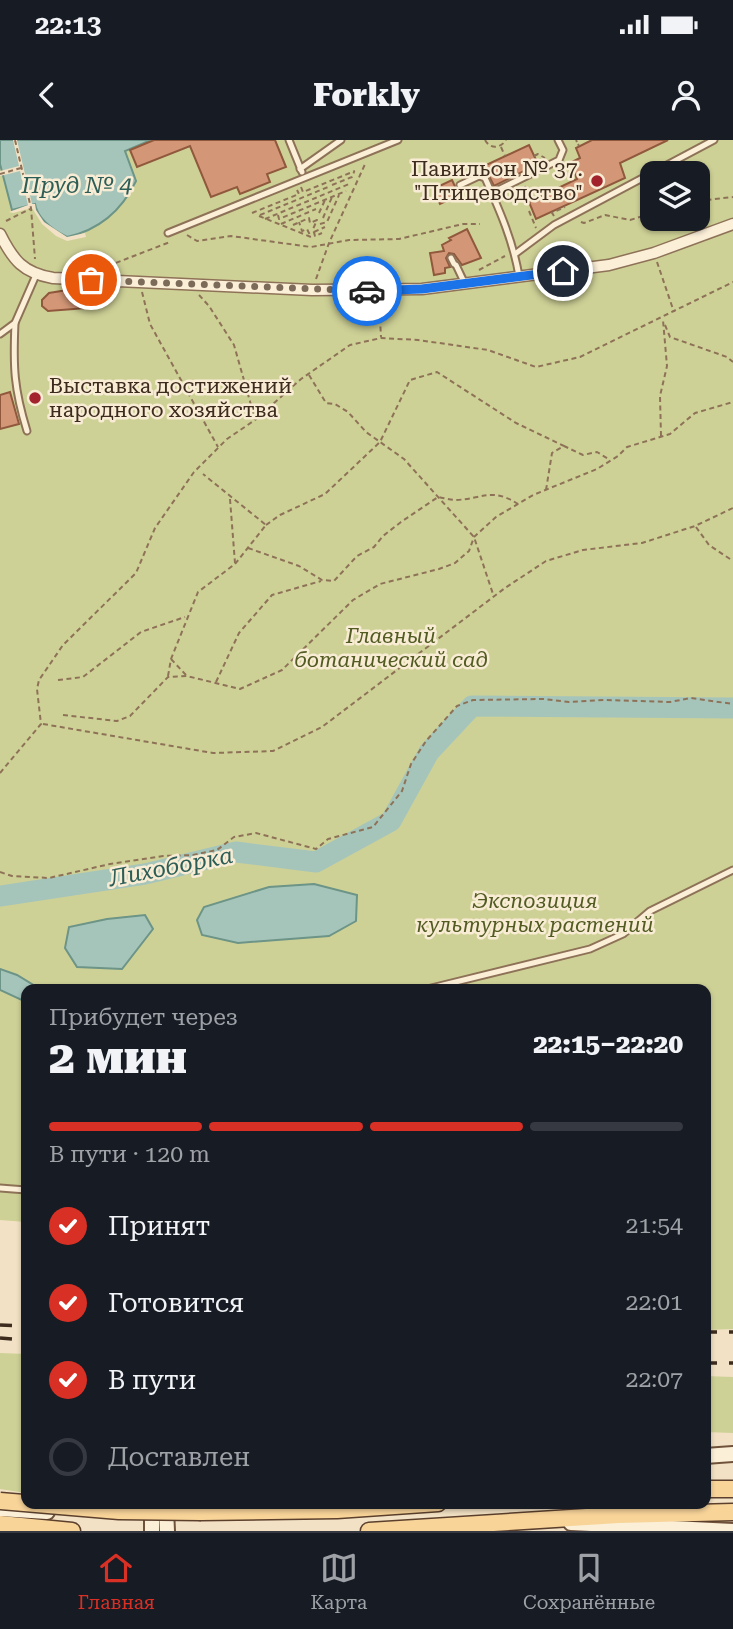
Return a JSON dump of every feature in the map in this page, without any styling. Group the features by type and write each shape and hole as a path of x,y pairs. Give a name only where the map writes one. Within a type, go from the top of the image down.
{"main road":[{"path":"711,1450 733,1452"},
{"path":"711,1455 733,1452"},
{"path":"711,1489 733,1489"},
{"path":"0,1501 21,1503"},
{"path":"0,1508 18,1511 94,1512 159,1509"},
{"path":"95,1509 246,1513 351,1509"},
{"path":"152,1531 159,1509"},
{"path":"159,1509 167,1531"},
{"path":"369,1531 521,1520 733,1512"},
{"path":"521,1520 733,1531"},
{"path":"0,1524 72,1531"}],"street":[{"path":"0,234 18,263 36,275 52,278 190,286 400,291 600,266 640,257 733,224"}],"lane":[{"path":"289,140 304,178"},
{"path":"300,169 341,140"},
{"path":"168,233 398,140"},
{"path":"492,193 559,160 563,150 558,140"},
{"path":"515,253 567,219 714,140"},
{"path":"460,185 479,176 485,178 505,220 519,276"},
{"path":"452,257 464,281"},
{"path":"27,431 13,368 15,323 36,275"},
{"path":"0,334 15,323"},
{"path":"448,984 590,950 622,934 650,911 733,870"},
{"path":"0,1188 21,1190"}],"path":[{"path":"15,140 31,208 34,249"},
{"path":"485,140 491,146 500,146 506,140"},
{"path":"500,146 505,156"},
{"path":"312,290 329,243 370,151"},
{"path":"534,156 544,156 548,165"},
{"path":"0,174 22,168"},
{"path":"301,187 303,192 355,170 352,177 332,185"},
{"path":"521,179 530,198"},
{"path":"326,183 330,192"},
{"path":"265,219 349,184"},
{"path":"299,222 302,231 307,229 311,237 259,216 328,187"},
{"path":"252,213 299,194 297,189"},
{"path":"277,214 279,219 346,191"},
{"path":"320,224 327,222 339,194"},
{"path":"323,218 333,196"},
{"path":"710,200 733,197"},
{"path":"320,213 326,199"},
{"path":"274,204 275,209"},
{"path":"6,221 31,208"},
{"path":"322,208 327,210"},
{"path":"289,209 291,214"},
{"path":"279,225 316,209"},
{"path":"529,211 540,236"},
{"path":"325,214 329,216"},
{"path":"302,215 304,220"},
{"path":"567,219 584,223 605,215 631,219 640,217"},
{"path":"293,225 309,218 310,223 317,220 314,232"},
{"path":"177,229 197,241 232,236 311,247 349,240 399,239 463,224 480,224"},
{"path":"314,232 325,227"},
{"path":"314,232 315,236 323,233"},
{"path":"97,270 169,242"},
{"path":"464,281 515,253"},
{"path":"657,261 674,312"},
{"path":"0,773 41,724 37,689 39,680 62,645 135,573 155,528 194,472 218,448 308,374 351,345 381,338 418,340 488,350 536,367 580,357 733,282"},
{"path":"142,292 150,324 218,448"},
{"path":"198,294 234,345 255,420"},
{"path":"379,300 381,338"},
{"path":"662,318 670,337 727,357 733,362"},
{"path":"661,437 660,396 667,366 665,324"},
{"path":"63,715 117,721 130,716 168,677 171,659 186,616 198,592 235,564 266,525 280,515 325,494 380,442 410,380 438,372 516,423 583,455 597,452 611,460"},
{"path":"308,374 326,403 335,404 348,412 366,432 404,459 474,537 494,597"},
{"path":"168,677 187,676 240,689 282,670 353,600 380,584 455,563 469,551 474,537 496,517 518,504 597,469 627,447 670,434 695,413 733,401"},
{"path":"546,491 552,453 564,446"},
{"path":"203,474 266,525"},
{"path":"334,582 358,556 374,547 383,536 438,497 455,500 487,494 505,495 518,504"},
{"path":"230,497 235,564"},
{"path":"41,724 213,754 274,751 322,727 546,561 583,550 642,543 695,526 733,509"},
{"path":"695,526 709,545 733,561"},
{"path":"248,548 299,566 322,580 334,582 338,587"},
{"path":"215,682 239,633 272,596 322,580"},
{"path":"58,680 83,677 141,632 186,616"},
{"path":"171,659 187,676"},
{"path":"0,872 12,876 49,877 110,864 217,850 234,837 256,833 316,849 328,839 373,827 402,791 411,765 426,741 457,706 473,700 670,702 691,698 733,704"}],"green space":[{"name":"Главный ботанический сад","path":"0,140 733,140 733,1329 711,1330 711,984 21,984 21,1222 0,1220"},
{"path":"0,1353 21,1354 21,1492 0,1489"},
{"path":"711,1376 733,1377 733,1433 711,1432"}],"water":[{"name":"Пруд № 4","path":"0,140 151,140 125,151 136,181 123,202 99,224 67,237 43,220 35,204 12,210 0,164"},
{"path":"314,884 357,895 356,921 329,936 238,943 202,935 197,920 204,907 269,887"},
{"path":"145,915 153,929 122,969 77,967 65,948 69,927"},
{"path":"0,969 32,984 21,984 21,1000 0,990"}],"pier":[{"path":"13,140 17,140 32,204 35,204 44,222 67,237 85,233 86,237 67,241 56,236 42,224 32,208 9,212 28,205 20,171 0,176 0,171 19,166"}],"building":[{"path":"154,140 275,140 286,167 267,174 270,182 240,194 237,187 211,197 190,146 137,167 130,150"},
{"name":"Павильон № 37. \"Птицеводство\"","path":"592,140 668,140 620,163 625,178 536,219 529,202 577,179 570,163 580,158 576,148"},
{"path":"529,145 538,164 494,186 484,166"},
{"path":"452,180 459,195 440,204 433,189"},
{"path":"467,229 481,258 462,265 454,254 449,253 446,258 450,267 445,268 445,273 434,275 430,253 444,251 442,245 451,240 449,238"},
{"path":"86,287 106,290 106,302 95,307 48,311 42,306 42,300 49,293"},
{"path":"10,392 19,424 0,429 0,395"}],"waterway":[{"name":"Лихоборка","path":"0,896 145,874 236,852 316,862 391,821 429,752 472,706 733,708"}],"railway":[{"path":"0,1325 21,1326"},
{"path":"711,1332 733,1332"},
{"path":"0,1338 21,1340"},
{"path":"711,1363 733,1363"}],"way so far":[{"path":"91,280 367,291"}],"place":[{"name":"Павильон № 37. \"Птицеводство\"","path":"597,181"},
{"name":"Выставка достижений народного хозяйства","path":"35,398"}],"route":[{"path":"367,291 422,289 563,271"}],"park label":[{"name":"Экспозиция культурных растений","path":"535,913"}]}
